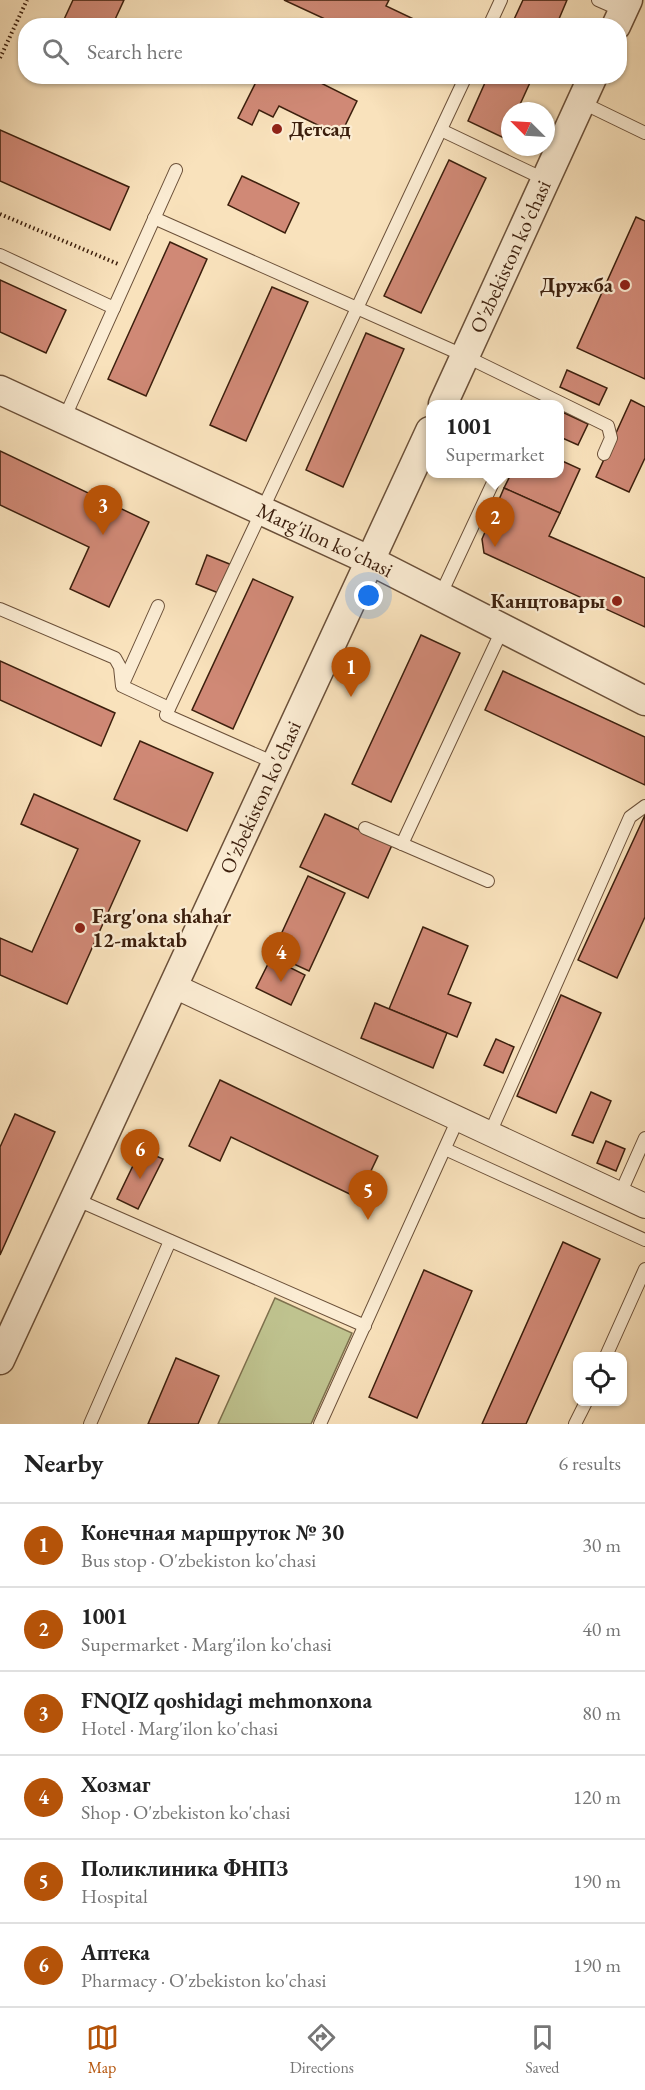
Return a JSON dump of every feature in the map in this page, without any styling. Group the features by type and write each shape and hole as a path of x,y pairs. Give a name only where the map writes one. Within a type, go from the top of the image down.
{"street":[{"name":"O'zbekiston ko'chasi","path":"445,400 589,84"},
{"name":"Marg'ilon ko'chasi","path":"0,390 371,561 644,697"},
{"name":"O'zbekiston ko'chasi","path":"3,1344 75,1199 426,440"},
{"path":"174,987 645,1206"}],"lane":[{"path":"493,18 501,0"},
{"path":"277,764 166,715 461,84"},
{"path":"581,102 645,133"},
{"path":"441,130 546,180"},
{"path":"64,419 176,170"},
{"path":"154,218 465,356 555,400"},
{"path":"0,255 114,308"},
{"path":"564,404 608,426 611,438 604,454"},
{"path":"440,596 495,478"},
{"path":"122,686 158,606"},
{"path":"0,609 115,658 120,668 122,686"},
{"path":"402,844 503,628"},
{"path":"122,686 169,708"},
{"path":"490,1133 630,817 645,806"},
{"path":"365,828 488,881"},
{"path":"320,1424 458,1119"},
{"path":"620,1194 645,1138"},
{"path":"445,1149 645,1240"},
{"path":"75,1199 365,1326"},
{"path":"90,1424 170,1241"},
{"path":"608,1352 645,1269"},
{"path":"575,1424 583,1406"}],"path":[{"path":"19,18 27,0"},
{"path":"0,58 18,19"},
{"path":"0,214 130,269"}],"green space":[{"path":"275,1298 352,1333 311,1424 218,1424"}],"building":[{"path":"73,0 124,0 116,18 65,18"},
{"path":"284,0 389,0 386,6 411,18 323,18"},
{"path":"523,0 567,0 559,18 515,18"},
{"path":"255,84 323,84 357,101 340,136 279,106 273,117 259,110 252,125 238,118"},
{"path":"484,84 529,84 521,102 501,102 501,137 468,121"},
{"path":"0,130 129,187 110,230 0,181"},
{"path":"449,160 486,178 421,313 384,296"},
{"path":"242,176 299,203 285,233 228,205"},
{"name":"Дружба","path":"636,217 645,221 645,379 577,348"},
{"path":"170,242 207,259 146,396 108,379"},
{"path":"0,280 66,310 46,353 0,332"},
{"path":"272,287 308,302 246,441 210,425"},
{"path":"366,333 404,349 343,487 306,470"},
{"path":"567,370 607,388 599,405 560,387"},
{"path":"631,400 645,407 645,458 629,492 596,477"},
{"path":"564,413 588,424 578,445 564,439"},
{"path":"0,451 149,522 109,607 70,589 89,547 0,505"},
{"path":"564,462 580,469 560,513 504,488 509,478 564,478"},
{"path":"504,488 560,513 549,536 645,578 645,627 484,553 482,539"},
{"path":"207,555 232,565 221,594 196,584"},
{"path":"253,579 293,597 233,729 192,710"},
{"path":"421,635 460,653 391,802 352,784"},
{"path":"0,661 115,713 101,746 0,700"},
{"path":"503,671 645,737 645,785 485,710"},
{"path":"140,741 213,773 187,831 114,799"},
{"path":"34,794 140,841 67,1004 0,975 0,938 32,952 78,849 21,824"},
{"path":"325,814 392,845 368,898 300,867"},
{"path":"645,815 645,917 617,978 578,960"},
{"path":"308,876 345,893 309,971 272,954"},
{"path":"423,927 468,946 448,994 471,1003 457,1037 389,1009"},
{"path":"271,958 305,975 291,1005 256,988"},
{"path":"561,995 601,1013 556,1113 517,1096"},
{"path":"375,1003 447,1033 433,1068 361,1038"},
{"path":"496,1039 514,1047 503,1073 484,1065"},
{"path":"220,1080 378,1156 358,1198 231,1137 220,1161 189,1146"},
{"path":"591,1092 611,1101 593,1143 572,1135"},
{"path":"15,1114 55,1132 0,1255 0,1147"},
{"path":"606,1141 625,1149 616,1171 597,1163"},
{"path":"141,1149 163,1159 138,1209 117,1199"},
{"path":"563,1242 600,1259 526,1424 482,1424"},
{"path":"424,1270 472,1291 417,1418 369,1397"},
{"path":"176,1358 219,1376 198,1424 148,1424"}],"place":[{"name":"Детсад","path":"277,129"},
{"name":"Дружба","path":"625,285"},
{"name":"FNQIZ qoshidagi mehmonxona","path":"103,535"},
{"name":"1001","path":"495,547"},
{"name":"Канцтовары","path":"617,601"},
{"name":"Конечная маршруток № 30","path":"351,697"},
{"name":"Farg'ona shahar 12-maktab","path":"80,928"},
{"name":"Хозмаг","path":"281,982"},
{"name":"Аптека","path":"140,1179"},
{"name":"Поликлиника ФНПЗ","path":"368,1220"}]}
